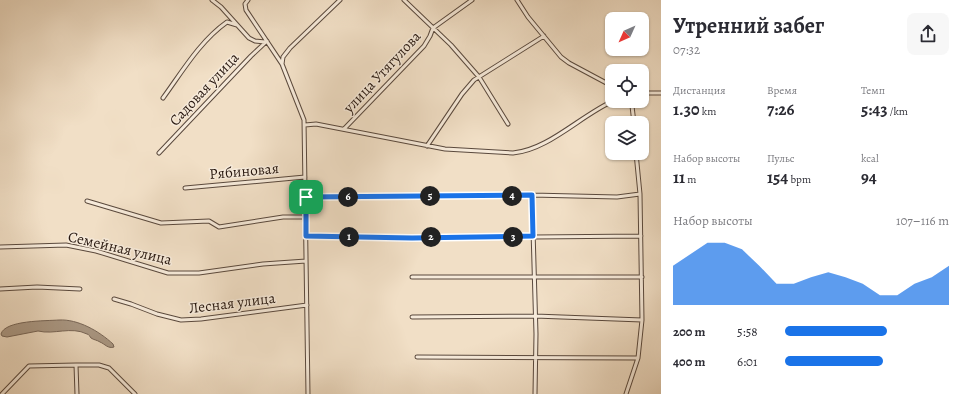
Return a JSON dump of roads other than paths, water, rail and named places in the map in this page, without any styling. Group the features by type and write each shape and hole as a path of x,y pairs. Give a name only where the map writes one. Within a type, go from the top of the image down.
{"street":[{"path":"212,0 221,7 249,38 255,41 266,42"},
{"path":"248,0 245,4 246,10 282,64 303,116 305,125 308,394"},
{"path":"282,64 283,57 290,48 340,0"},
{"path":"404,0 451,45 479,77 508,124"},
{"name":"улица Утягулова","path":"344,129 424,46 433,28 472,0"},
{"path":"517,0 528,17 561,57 569,63 605,82"},
{"path":"163,98 200,49 227,22 237,25"},
{"path":"427,146 462,94 474,80 544,36"},
{"name":"Садовая улица","path":"159,153 247,59 266,42"},
{"path":"649,93 661,93"},
{"path":"305,125 316,124 445,149 513,153 533,149 551,140 605,105"},
{"path":"626,394 638,358 642,320 640,194 637,160"},
{"name":"Рябиновая","path":"185,188 305,177"},
{"path":"306,197 532,195 617,197 640,194"},
{"path":"532,195 535,394"},
{"path":"87,201 161,223 209,221 219,227 283,217 306,217"},
{"path":"306,236 420,238 641,236"},
{"name":"Семейная улица","path":"0,247 66,245 96,251 168,273 199,273 263,264 306,261"},
{"path":"412,277 642,277"},
{"path":"0,289 37,287 80,289"},
{"name":"Лесная улица","path":"114,299 157,314 181,320 201,319 307,305"},
{"path":"412,317 535,316 642,320"},
{"path":"417,357 638,358"},
{"path":"76,365 77,394"},
{"path":"2,394 29,366 76,365 99,365 109,368 135,394"}]}
